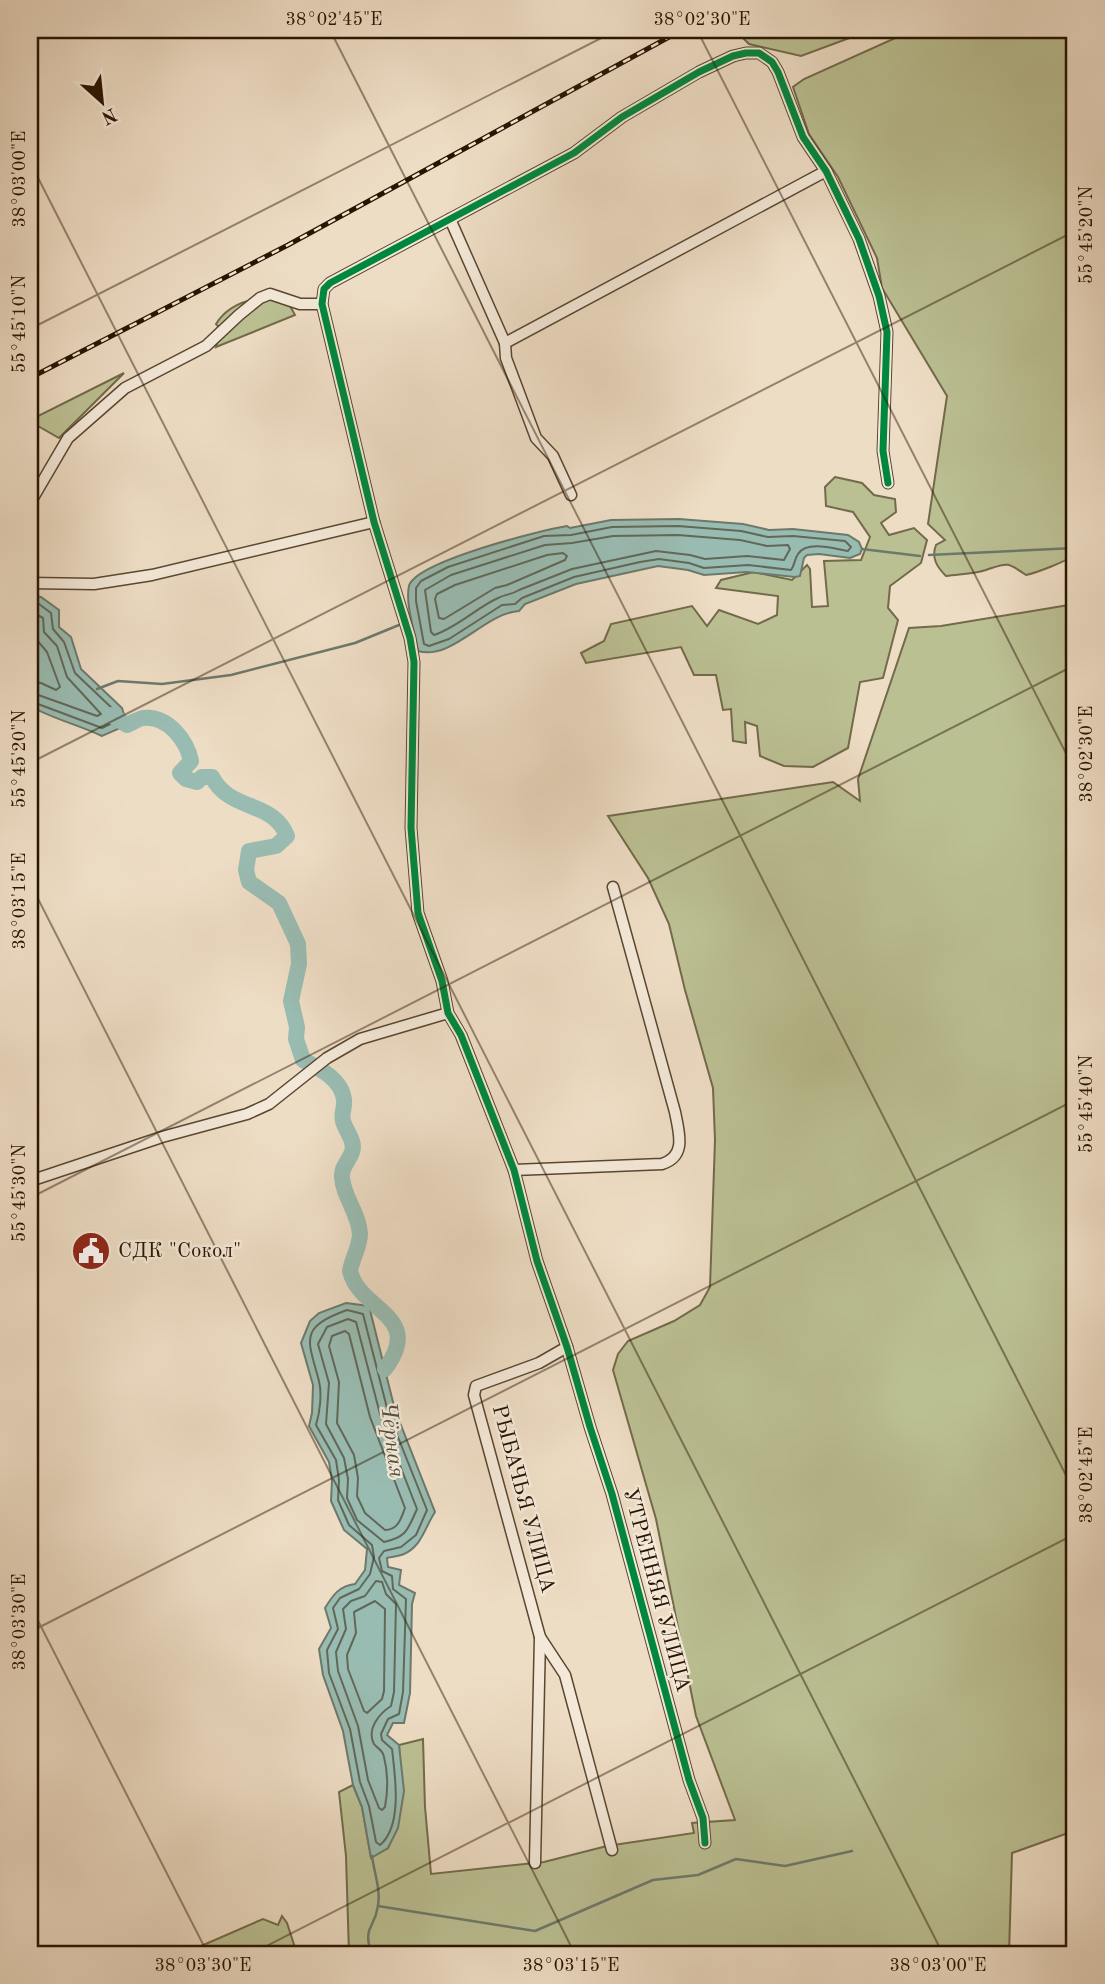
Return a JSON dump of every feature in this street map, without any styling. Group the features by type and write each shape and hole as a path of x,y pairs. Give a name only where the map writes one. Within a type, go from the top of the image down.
{"street":[{"path":"30,503 68,438 125,388 206,346 260,298 270,294 300,304 322,304 324,289 330,283 574,153 622,117 699,72 733,55 746,53 759,53 772,62 803,136 826,171 866,257 887,332 883,451 888,483"},
{"path":"505,342 826,171"},
{"path":"450,219 505,342 506,358 536,438 553,456 571,495"},
{"name":"УТРЕННЯЯ УЛИЦА","path":"322,304 374,523 410,638 414,662 411,828 415,900 442,981 448,1013 461,1035 514,1170 537,1261 567,1347 612,1494 689,1780 702,1818 705,1843"},
{"path":"30,583 94,584 152,575 374,523"},
{"path":"514,1170 662,1164 677,1155 680,1147 675,1112 612,887"},
{"path":"30,1181 162,1137 247,1114 281,1096 327,1058 369,1035 448,1013"},
{"name":"РЫБАЧЬЯ УЛИЦА","path":"540,1637 474,1395 476,1386 539,1363 567,1347"},
{"path":"540,1637 565,1675 612,1850"},
{"path":"535,1863 540,1637"}],"green space":[{"path":"735,30 871,30 801,56 749,44"},
{"path":"913,30 1075,30 1075,555 1026,575 1006,565 946,576 936,562 936,545 945,540 928,524 947,396 882,288 877,258 838,177 809,134 793,87 804,79"},
{"path":"268,297 290,306 295,315 216,347 221,330 216,324 226,312 245,302"},
{"path":"124,373 59,438 38,426 30,440 30,420"},
{"path":"835,477 862,483 874,495 895,499 896,512 881,523 889,535 914,528 927,540 921,563 890,586 888,608 898,620 883,678 860,682 848,748 813,767 784,766 760,756 757,726 745,722 746,743 733,741 731,709 723,710 716,675 694,675 681,647 586,663 581,653 604,641 611,624 692,606 707,626 719,610 758,624 777,615 778,596 716,588 721,580 754,572 792,580 807,565 810,569 812,607 828,606 824,561 861,560 870,537 853,512 826,506 825,487"},
{"path":"1075,604 1075,1851 1068,1833 1012,1853 1009,1954 349,1954 346,1856 339,1792 353,1785 362,1807 371,1857 388,1848 400,1763 399,1745 423,1739 431,1874 544,1862 607,1846 694,1833 692,1823 735,1820 696,1716 656,1519 613,1370 618,1354 628,1341 674,1321 700,1305 710,1287 715,1140 713,1088 669,924 648,878 608,816 833,782 860,801 858,779 909,628 941,626"},
{"path":"282,1916 297,1954 193,1954 194,1949 263,1919 278,1925"}],"water":[{"path":"679,519 743,524 769,530 793,529 848,535 859,542 862,549 860,554 850,558 807,555 800,576 795,577 747,572 704,575 658,566 576,584 525,604 519,611 494,620 443,649 418,651 409,610 409,586 416,577 433,567 480,548 567,526 570,528 611,520"},
{"path":"30,595 41,597 59,610 59,627 71,637 81,669 122,708 127,725 102,736 30,706"},
{"path":"346,1303 369,1306 395,1410 435,1512 410,1551 387,1558 388,1567 401,1570 399,1585 415,1593 412,1604 410,1693 404,1723 393,1723 387,1735 399,1745 404,1791 398,1828 388,1848 371,1858 362,1807 353,1785 343,1731 323,1675 319,1649 331,1628 325,1608 337,1592 355,1584 365,1570 367,1549 344,1530 331,1501 329,1462 309,1426 313,1385 301,1343 310,1321 319,1313"}],"waterway":[{"path":"929,555 1075,548"},
{"path":"862,549 920,556"},
{"path":"97,689 118,681 162,684 231,675 355,643 399,625"},
{"name":"Чёрная","path":"111,715 127,725 143,718 152,718 168,725 181,738 189,753 191,761 180,773 186,779 197,782 202,777 212,777 229,796 272,817 287,836 276,846 249,851 246,870 249,882 279,903 298,944 299,964 291,1001 297,1027 296,1039 303,1060 329,1075 342,1093 342,1116 353,1148 342,1177 360,1234 350,1271 356,1285 394,1325 398,1337 395,1351 385,1369"},
{"path":"378,1906 535,1931 653,1880 698,1875 736,1859 785,1866 852,1851"},
{"name":"Чёрная","path":"371,1954 368,1937 379,1900 372,1856"}],"railway":[{"path":"30,378 288,245 682,30"}],"cycle path":[{"path":"705,1843 703,1818 689,1780 612,1494 567,1347 537,1261 514,1170 461,1035 448,1013 442,981 418,913 411,828 414,662 410,638 374,522 322,304 324,289 330,283 574,153 622,117 699,72 733,56 759,53 772,62 778,72 803,137 826,171 859,239 879,296 887,332 883,451 888,483"}],"place":[{"name":"СДК \"Сокол\"","path":"91,1251"}]}
